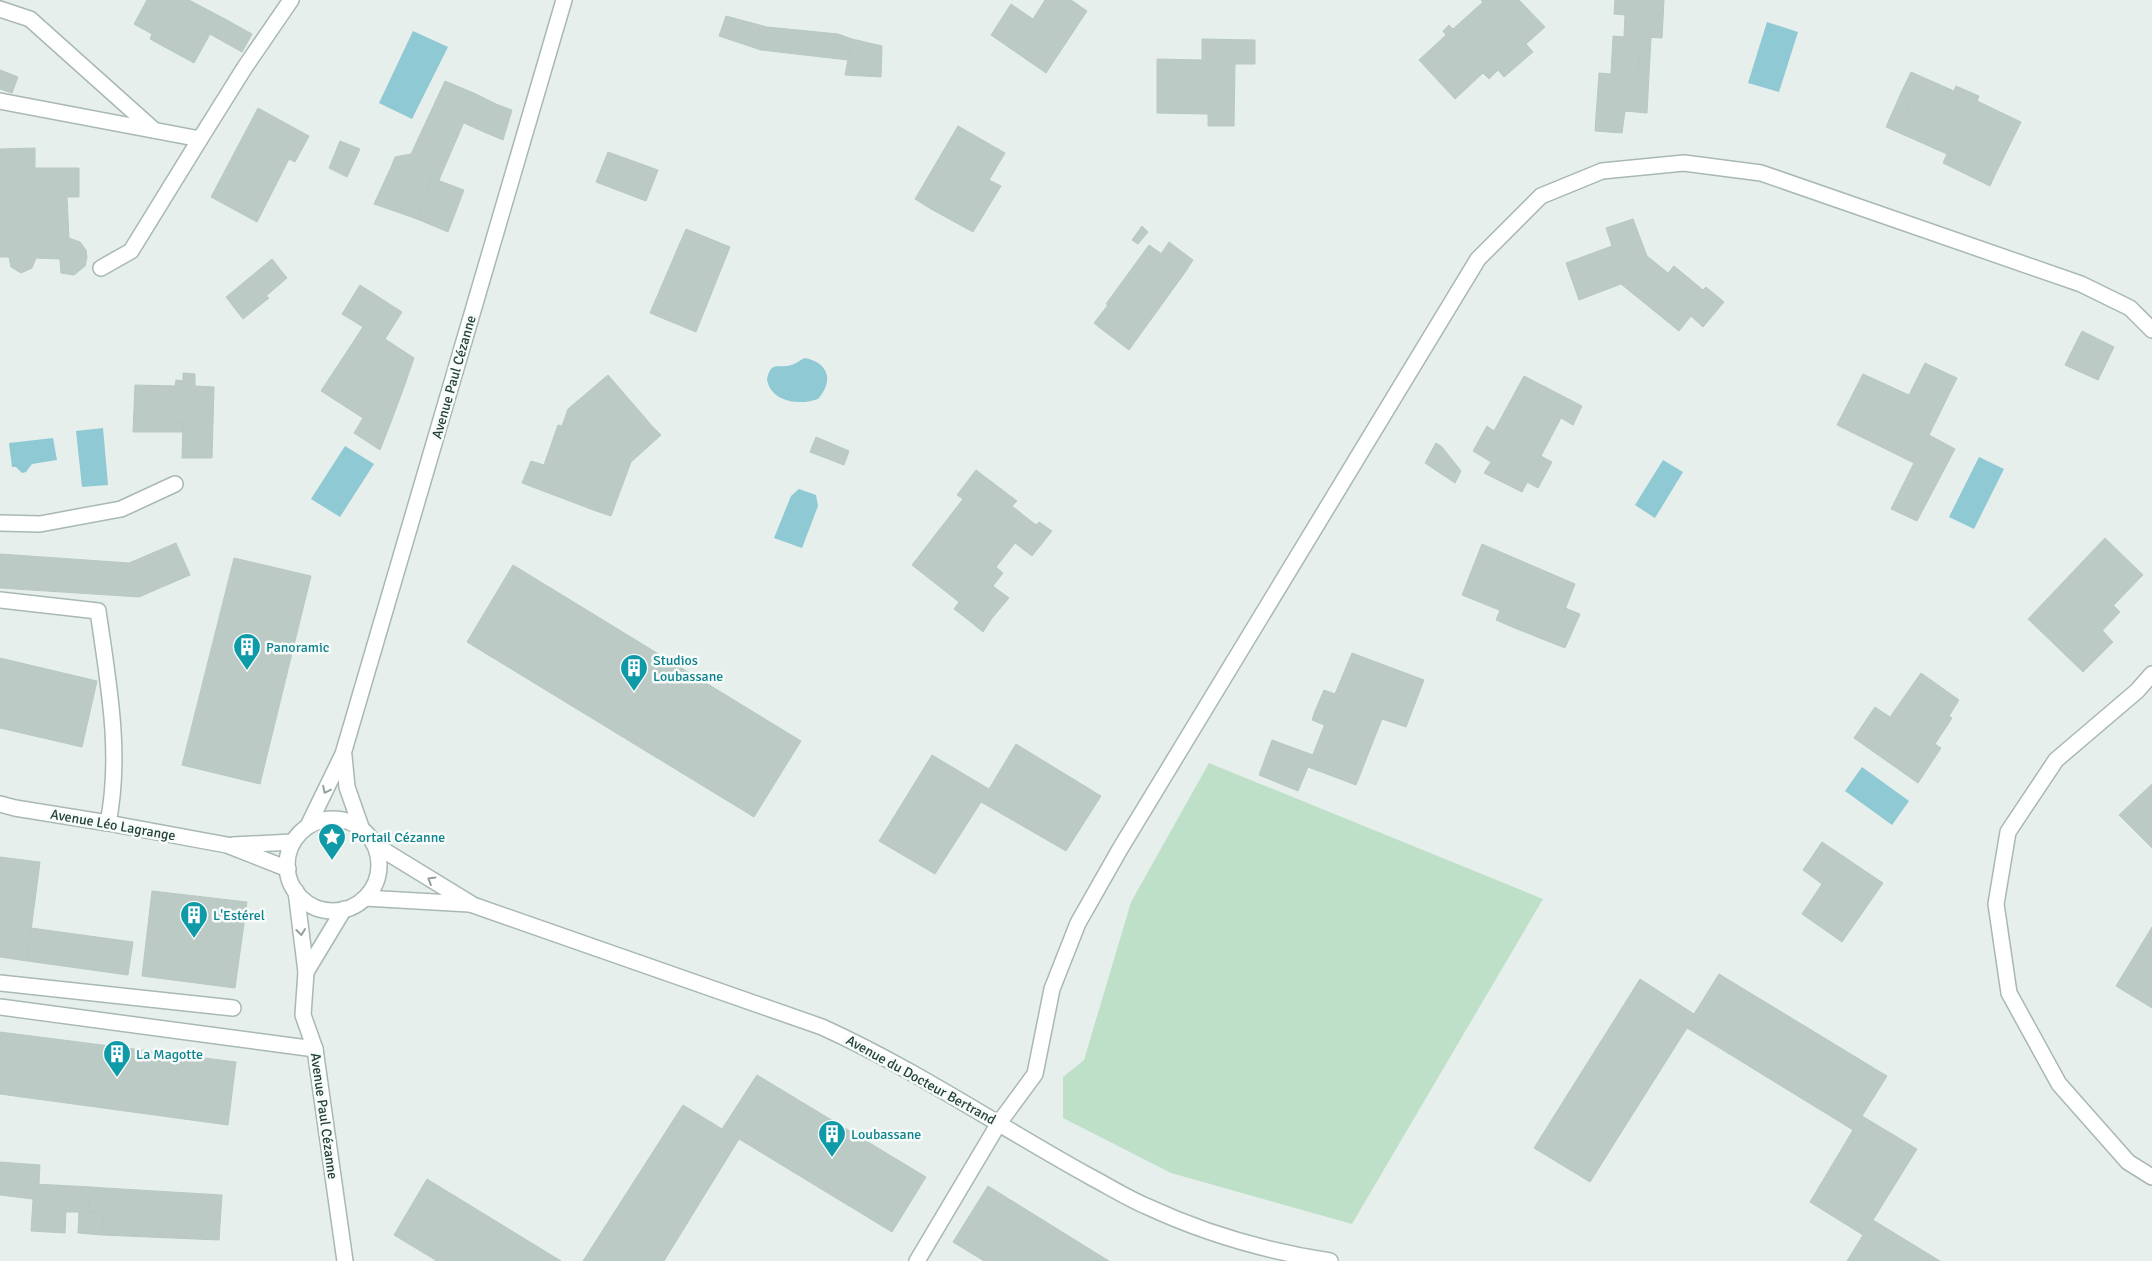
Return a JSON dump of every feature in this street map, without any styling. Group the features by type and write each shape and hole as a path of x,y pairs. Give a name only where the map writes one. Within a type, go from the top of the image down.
{"street":[{"path":"101,268 131,252 245,67 291,0"},
{"name":"Avenue Paul Cézanne","path":"308,826 344,754 564,0"},
{"path":"0,9 30,19 155,131"},
{"path":"0,101 200,140"},
{"path":"917,1261 999,1123 1035,1074 1052,989 1078,923 1120,849 1478,259 1541,196 1602,171 1648,166 1684,163 1760,173 2082,284 2130,308 2152,330"},
{"path":"0,523 40,524 122,509 175,484"},
{"path":"0,600 98,611 112,710 114,795 108,823"},
{"path":"2152,674 2137,691 2056,760 2008,832 1996,904 2009,994 2059,1084 2128,1162 2152,1177"},
{"name":"Avenue Paul Cézanne","path":"344,754 347,787 362,830"},
{"name":"Avenue Léo Lagrange","path":"0,804 227,846 288,869"},
{"path":"326,819 345,821 362,830 375,845 379,863 378,872 371,890 365,898 355,905 344,909 330,910 317,907 305,901 290,881 288,869 293,842 308,826 326,819"},
{"name":"Avenue Léo Lagrange","path":"227,846 293,842"},
{"name":"Avenue du Docteur Bertrand","path":"375,845 473,904 822,1027 872,1049 1053,1156 1145,1206 1239,1243 1283,1254 1330,1261"},
{"name":"Avenue Paul Cézanne","path":"296,891 306,972 303,1015 315,1049 345,1261"},
{"name":"Avenue du Docteur Bertrand","path":"365,898 473,904"},
{"name":"Avenue Paul Cézanne","path":"306,972 344,909"},
{"path":"0,983 233,1008"},
{"path":"0,1007 315,1049"}],"green space":[{"path":"1209,763 1543,899 1352,1224 1171,1173 1063,1118 1063,1077 1084,1060 1131,902"}],"water":[{"path":"1767,22 1798,32 1779,92 1748,83"},
{"path":"413,31 448,47 412,119 379,103"},
{"path":"805,358 819,364 824,368 826,374 826,386 818,399 795,402 774,393 769,387 767,379 771,369 776,366 793,364"},
{"path":"103,428 108,485 82,487 76,431"},
{"path":"53,438 57,460 32,464 26,472 22,473 16,467 12,467 9,443"},
{"path":"345,446 374,464 340,517 311,499"},
{"path":"1979,457 2004,469 1974,529 1949,517"},
{"path":"1663,460 1683,472 1655,518 1635,505"},
{"path":"799,489 816,495 818,506 802,548 774,538 791,496"},
{"path":"1862,767 1909,801 1892,825 1845,791"}],"building":[{"path":"147,0 189,0 225,19 215,37 210,34 194,63 150,39 152,34 134,24"},
{"path":"1045,0 1071,0 1087,11 1046,73 991,35 1011,4 1033,19"},
{"path":"1481,0 1519,0 1545,27 1526,44 1533,52 1504,77 1491,62 1481,71 1483,73 1455,99 1419,60 1446,35 1443,31 1449,25 1453,29 1483,2"},
{"path":"1615,0 1664,0 1662,38 1641,37 1638,74 1649,75 1647,113 1625,111 1622,133 1595,131 1599,73 1611,74 1613,36 1624,37 1625,15 1614,14"},
{"path":"726,16 767,27 838,34 852,39 848,60 761,50 719,36"},
{"path":"225,19 252,34 242,52 215,37"},
{"path":"1641,37 1651,37 1649,75 1638,74"},
{"path":"852,39 882,46 881,77 845,75"},
{"path":"1202,39 1255,40 1255,64 1235,64 1234,126 1208,126 1208,114 1157,113 1157,59 1202,60"},
{"path":"1491,62 1498,70 1489,79 1481,71"},
{"path":"0,70 18,77 12,93 0,89"},
{"path":"1911,72 1954,91 1956,86 1979,96 1977,101 2021,122 1995,175 1947,154 1952,142 1903,119 1913,98 1901,93"},
{"path":"445,81 476,94 439,180 392,165 395,157 411,154"},
{"path":"1901,93 1913,98 1903,119 1952,142 1947,154 1886,127"},
{"path":"476,94 496,104 484,132 464,123"},
{"path":"496,104 512,110 503,140 484,132"},
{"path":"258,108 309,136 295,162 289,159 257,222 211,197"},
{"path":"958,126 1005,153 969,214 938,196 931,209 915,199"},
{"path":"340,141 360,149 347,177 329,168"},
{"path":"35,148 35,168 79,168 79,197 67,197 69,238 80,242 86,250 87,257 85,266 74,275 61,273 60,259 36,258 32,268 21,273 11,267 9,257 0,257 0,149"},
{"path":"608,152 658,170 646,201 596,182"},
{"path":"1947,154 1995,175 1990,186 1943,163"},
{"path":"392,165 414,172 400,213 374,204"},
{"path":"414,172 432,178 417,219 400,213"},
{"path":"432,178 464,190 448,232 417,219"},
{"path":"989,180 1001,186 973,232 931,209 938,196 969,214"},
{"path":"1633,219 1647,256 1668,273 1674,266 1703,290 1706,287 1724,302 1703,327 1691,316 1679,331 1621,284 1579,300 1566,263 1612,246 1606,228"},
{"path":"1142,226 1148,232 1138,244 1132,240"},
{"path":"686,229 730,247 696,332 650,313"},
{"path":"1169,242 1193,260 1186,271 1161,254"},
{"path":"1149,245 1186,271 1129,350 1100,328 1114,309 1106,304"},
{"path":"272,259 287,278 266,296 269,298 243,319 226,297"},
{"path":"360,285 402,312 385,339 414,358 404,387 398,384 379,414 391,422 380,450 354,433 363,418 321,391 363,327 342,314"},
{"path":"1108,305 1114,309 1100,328 1094,323"},
{"path":"2082,331 2114,347 2098,380 2065,365"},
{"path":"1925,363 1957,378 1929,435 1955,449 1917,521 1891,509 1914,463 1837,425 1863,374 1909,395"},
{"path":"183,373 195,374 195,386 214,387 212,458 182,458 183,423 170,422 170,432 133,432 135,385 175,386 176,380 183,381"},
{"path":"608,375 653,427 626,452 619,448 596,511 522,483 531,461 544,465 558,425 562,426 568,409"},
{"path":"1524,376 1582,406 1573,425 1561,418 1522,492 1484,473 1491,462 1473,451 1487,426 1494,431"},
{"path":"398,384 404,387 391,422 379,414"},
{"path":"170,422 183,423 183,432 170,432"},
{"path":"653,427 661,435 631,462 611,516 596,511 619,448 626,452"},
{"path":"816,437 849,451 844,465 810,452"},
{"path":"1436,443 1442,447 1461,471 1455,483 1425,463"},
{"path":"1541,456 1552,462 1538,488 1527,482"},
{"path":"976,470 1017,501 1012,506 1036,525 1039,522 1052,531 1032,556 1015,543 996,567 1003,573 993,586 1009,598 992,618 981,610 971,622 954,609 959,602 912,565 963,499 957,495"},
{"path":"2105,538 2143,575 2110,609 2105,605 2092,620 2096,623 2093,626 2100,633 2102,630 2113,642 2083,672 2028,619"},
{"path":"176,543 190,575 139,597 0,588 0,554 129,563"},
{"path":"1482,544 1575,584 1556,633 1462,595"},
{"name":"Panoramic","path":"234,558 311,576 260,784 182,765"},
{"name":"Studios Loubassane","path":"513,565 801,741 754,817 467,642"},
{"path":"2105,605 2110,609 2114,606 2120,612 2100,633 2093,626 2096,623 2092,620"},
{"path":"1565,608 1580,614 1565,648 1517,629 1521,618 1556,633"},
{"path":"981,610 992,618 983,632 971,622"},
{"path":"1500,610 1521,618 1517,629 1496,620"},
{"path":"1352,653 1424,680 1406,727 1382,719 1356,785 1308,767 1328,716 1315,711 1324,690 1335,694"},
{"path":"0,658 97,681 82,747 0,728"},
{"path":"1921,673 1959,700 1949,716 1952,718 1935,744 1941,748 1918,783 1854,738 1875,707 1890,717"},
{"path":"1315,711 1328,716 1324,725 1312,720"},
{"path":"1272,740 1313,755 1298,791 1259,775"},
{"path":"1016,744 1101,796 1066,851 981,802 935,874 879,841 932,755 989,789"},
{"path":"2152,784 2152,848 2119,815"},
{"path":"1822,842 1883,883 1842,942 1802,914 1822,884 1803,870"},
{"path":"0,857 40,862 27,961 0,957"},
{"name":"L'Estérel","path":"152,891 247,902 235,988 142,976"},
{"path":"2152,927 2152,1008 2116,986"},
{"path":"31,928 133,942 128,975 27,961"},
{"path":"1719,974 1887,1076 1862,1116 1917,1149 1873,1220 1940,1261 1847,1261 1863,1235 1810,1202 1853,1130 1687,1028 1590,1182 1534,1148 1640,979 1694,1014"},
{"name":"La Magotte","path":"0,1032 236,1062 228,1125 0,1094"},
{"name":"Loubassane","path":"757,1075 926,1177 892,1232 739,1139 664,1261 583,1261 683,1105 722,1129"},
{"path":"0,1162 40,1165 39,1184 34,1184 33,1199 0,1195"},
{"path":"427,1179 561,1261 437,1261 394,1235"},
{"path":"34,1184 91,1187 88,1212 66,1212 65,1233 31,1231"},
{"path":"988,1186 1109,1261 984,1261 953,1242"},
{"path":"91,1187 105,1188 103,1213 88,1212"},
{"path":"105,1188 222,1195 219,1240 102,1235"},
{"path":"79,1212 103,1213 102,1235 78,1233"}],"place":[{"name":"Panoramic","path":"247,671"},
{"name":"Studios Loubassane","path":"634,692"},
{"name":"Portail Cézanne","path":"332,861"},
{"name":"L'Estérel","path":"194,939"},
{"name":"La Magotte","path":"117,1078"},
{"name":"Loubassane","path":"832,1158"}]}
